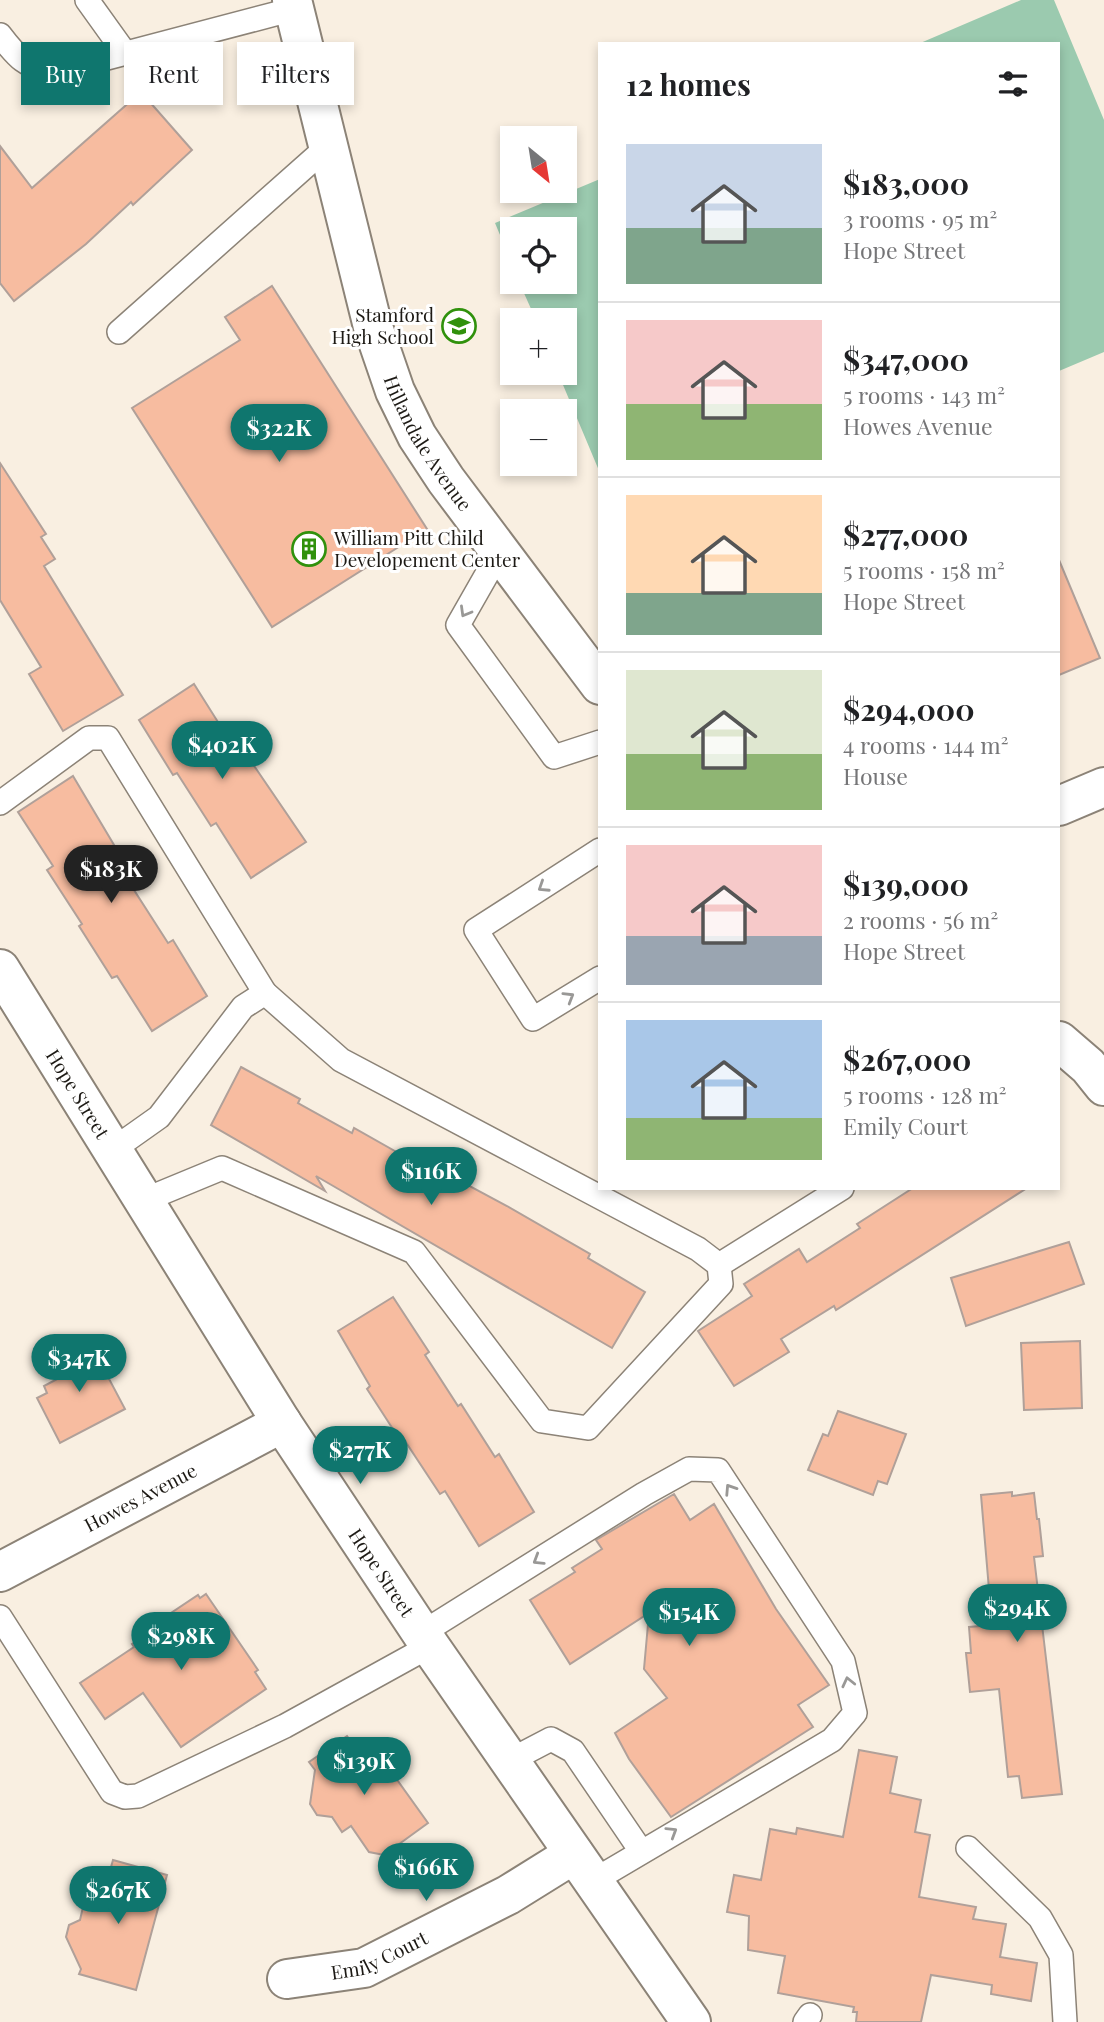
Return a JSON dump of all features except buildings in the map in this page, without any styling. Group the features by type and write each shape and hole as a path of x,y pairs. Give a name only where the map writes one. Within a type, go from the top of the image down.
{"street":[{"name":"Hillandale Avenue","path":"293,5 326,148 373,327 395,391 439,469 598,682"},
{"path":"1060,806 1104,787"},
{"name":"Hope Street","path":"0,969 282,1423 426,1640 691,2022"},
{"path":"1060,1042 1088,1066 1104,1086"},
{"name":"Howes Avenue","path":"0,1572 282,1423"},
{"name":"Emily Court","path":"288,1979 364,1968 508,1895 583,1867"}],"lane":[{"path":"87,0 124,53"},
{"path":"166,42 293,5"},
{"path":"0,35 23,62 35,70 54,72 124,54"},
{"path":"118,332 326,148"},
{"path":"499,552 458,625 554,757 598,743"},
{"path":"0,803 89,738 108,738 265,993 341,1060 698,1249 719,1265 721,1284 588,1428 542,1421 414,1252 222,1167 142,1201"},
{"path":"598,851 476,930 533,1019 598,979"},
{"path":"111,1151 159,1117 243,1007 265,993"},
{"path":"719,1265 839,1190"},
{"path":"0,1617 112,1792 125,1797 138,1796 285,1726 426,1640 644,1494 689,1469 718,1470 843,1661 855,1713 832,1740 641,1851 583,1867"},
{"path":"509,1761 551,1739 573,1751 641,1851"},
{"path":"968,1848 1040,1918 1061,1955 1065,2022"}],"green space":[{"path":"1021,0 1054,0 1104,120 1104,352 1060,371 1060,42 923,42"},
{"path":"598,180 598,468 577,418 577,399 569,399 563,385 577,385 577,308 531,308 524,294 577,294 577,217 509,217 543,203 578,203 578,188"},
{"path":"500,221 500,235 495,223"}],"place":[{"name":"Stamford High School","path":"459,326"},
{"name":"William Pitt Child Developement Center","path":"309,549"}]}
